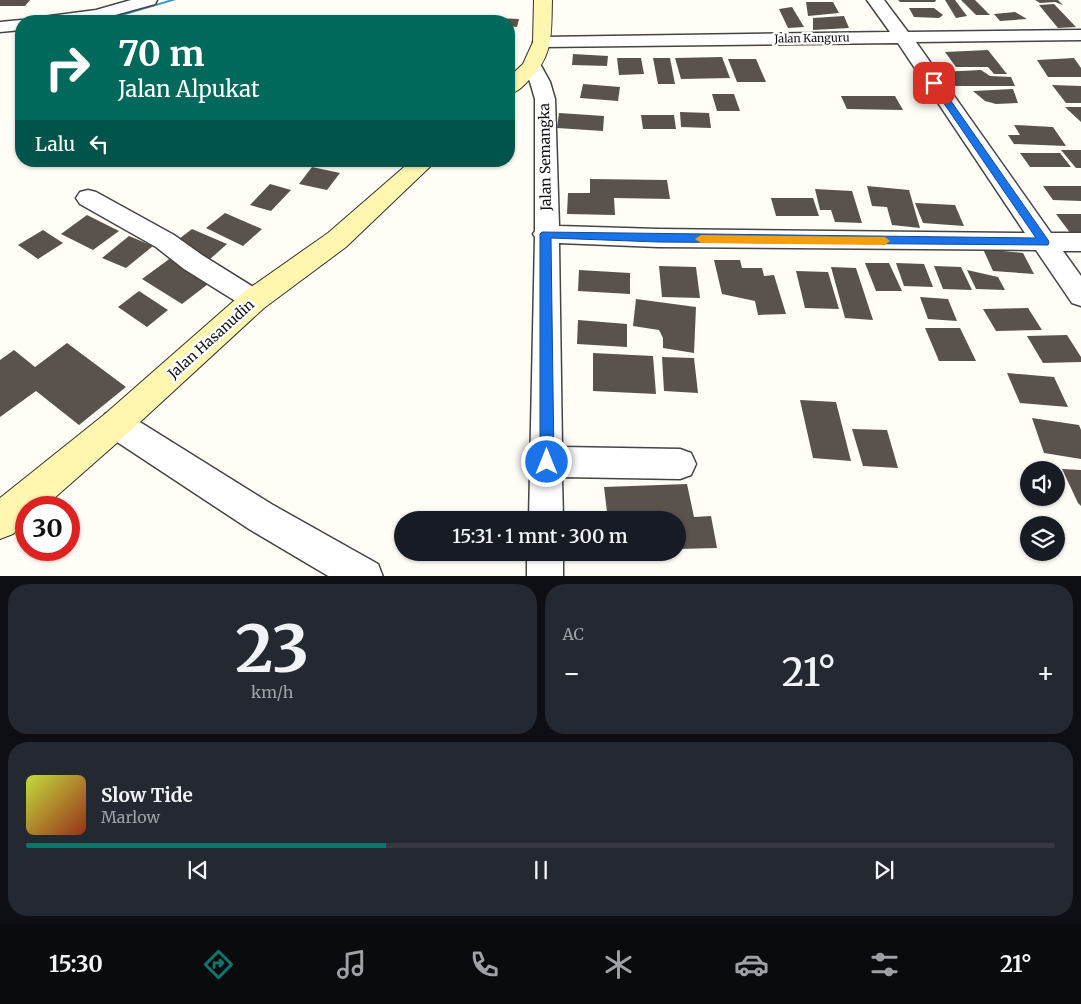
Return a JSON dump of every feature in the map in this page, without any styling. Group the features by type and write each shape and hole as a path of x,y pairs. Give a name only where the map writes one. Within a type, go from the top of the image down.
{"main road":[{"path":"515,82 532,66 542,42 543,0"},
{"name":"Jalan Hasanudin","path":"0,521 116,424 254,300 337,240 418,167"}],"street":[{"path":"62,15 76,0"},
{"path":"92,15 110,12 149,0"},
{"path":"875,0 903,37 1081,296"},
{"path":"0,27 15,26"},
{"name":"Jalan Kanguru","path":"542,42 903,37 1078,39"},
{"name":"Jalan Semangka","path":"532,66 540,82 545,99 547,172 545,234 546,511"},
{"path":"88,198 165,241 193,262 254,300"},
{"path":"545,234 658,238 1081,242"},
{"path":"116,424 261,517 365,576"},
{"path":"547,462 680,464"},
{"path":"544,576 545,561"}],"building":[{"path":"0,0 30,0 25,6 0,6"},
{"path":"898,0 936,0 935,2 900,2"},
{"path":"945,0 955,0 967,16 956,18"},
{"path":"961,0 975,0 990,15 976,15"},
{"path":"1035,0 1058,0 1063,5 1055,2 1040,3"},
{"path":"806,2 833,2 839,13 808,16"},
{"path":"1054,4 1076,27 1058,28 1039,5"},
{"path":"792,7 804,27 788,28 779,9"},
{"path":"909,8 934,8 943,15 939,18 914,17"},
{"path":"1015,12 1027,19 1000,21 994,14"},
{"path":"844,16 849,28 813,30 813,18"},
{"path":"515,19 519,19 517,27 515,27"},
{"path":"988,50 1007,74 994,74 988,67 956,67 945,52"},
{"path":"573,54 608,56 607,66 572,65"},
{"path":"722,57 730,78 681,79 675,58"},
{"path":"617,58 641,58 644,74 619,75"},
{"path":"653,58 670,58 675,84 658,84"},
{"path":"1074,58 1081,68 1081,77 1048,77 1037,60"},
{"path":"728,59 756,59 766,82 737,82"},
{"path":"981,70 990,76 1011,77 1015,86 953,86 940,72"},
{"path":"583,84 620,87 618,101 580,98"},
{"path":"1052,85 1081,86 1081,103 1066,103"},
{"path":"1013,89 1018,103 996,104 985,101 973,91"},
{"path":"712,94 734,94 740,111 717,111"},
{"path":"841,96 895,96 903,110 847,109"},
{"path":"1065,107 1081,107 1081,122"},
{"path":"680,112 709,113 711,128 681,127"},
{"path":"559,113 604,116 603,131 557,128"},
{"path":"641,115 674,115 676,129 643,129"},
{"path":"1014,125 1053,127 1066,146 1014,144 1008,135 1020,135"},
{"path":"1061,150 1081,150 1081,168 1076,168"},
{"path":"1020,153 1060,153 1071,167 1030,167"},
{"path":"312,167 340,173 327,190 299,184"},
{"path":"590,179 667,180 670,199 614,198 615,215 567,214 568,193 590,193"},
{"path":"270,184 291,190 271,211 250,205"},
{"path":"867,186 909,190 920,228 892,225 887,207 872,206"},
{"path":"1043,186 1081,186 1081,201 1053,200"},
{"path":"815,189 852,191 862,223 835,222 831,210 820,210"},
{"path":"771,198 813,198 819,216 776,216"},
{"path":"915,203 955,205 964,226 923,223"},
{"path":"225,213 262,229 243,246 206,228"},
{"path":"1056,214 1081,214 1081,234 1071,234"},
{"path":"87,215 119,231 93,250 61,234"},
{"path":"192,229 227,244 209,260 179,239"},
{"path":"43,230 63,243 38,259 18,245"},
{"path":"129,236 153,246 126,268 102,258"},
{"path":"983,249 1023,253 1034,274 993,271"},
{"path":"172,257 212,281 182,304 142,279"},
{"path":"714,260 740,260 742,268 762,268 764,276 774,275 786,314 758,315 755,301 722,294"},
{"path":"865,263 889,263 902,291 876,291"},
{"path":"896,263 924,264 933,287 904,286"},
{"path":"659,266 696,267 700,298 662,297"},
{"path":"934,266 961,267 972,290 943,289"},
{"path":"831,267 856,268 873,320 845,318"},
{"path":"579,270 630,273 630,294 578,291"},
{"path":"967,270 998,277 1005,290 976,289"},
{"path":"796,271 828,272 839,309 805,308"},
{"path":"139,291 168,310 147,327 118,307"},
{"path":"920,297 948,299 957,321 928,319"},
{"path":"636,299 696,307 694,353 663,348 663,338 659,330 633,326"},
{"path":"1028,308 1042,330 996,331 983,309"},
{"path":"578,320 627,324 627,347 577,344"},
{"path":"925,328 960,328 976,361 939,361"},
{"path":"1067,335 1081,357 1081,362 1043,363 1027,336"},
{"path":"67,343 126,387 79,425 36,391 0,417 0,360 14,350 35,367"},
{"path":"593,353 653,356 656,394 593,391"},
{"path":"662,357 694,358 698,393 664,391"},
{"path":"1007,373 1054,377 1068,407 1020,403"},
{"path":"800,400 836,402 851,461 813,458"},
{"path":"1032,418 1079,425 1081,430 1081,459 1044,453"},
{"path":"852,429 887,430 898,468 863,466"},
{"path":"1065,469 1081,470 1081,506 1065,475"},
{"path":"687,484 694,517 711,516 717,548 686,549 686,511 607,511 604,487"}],"waterway":[{"path":"122,15 174,0"}],"slow traffic":[{"path":"701,239 885,241"}],"route":[{"path":"547,462 545,234 658,238 1044,242 934,83"}]}
